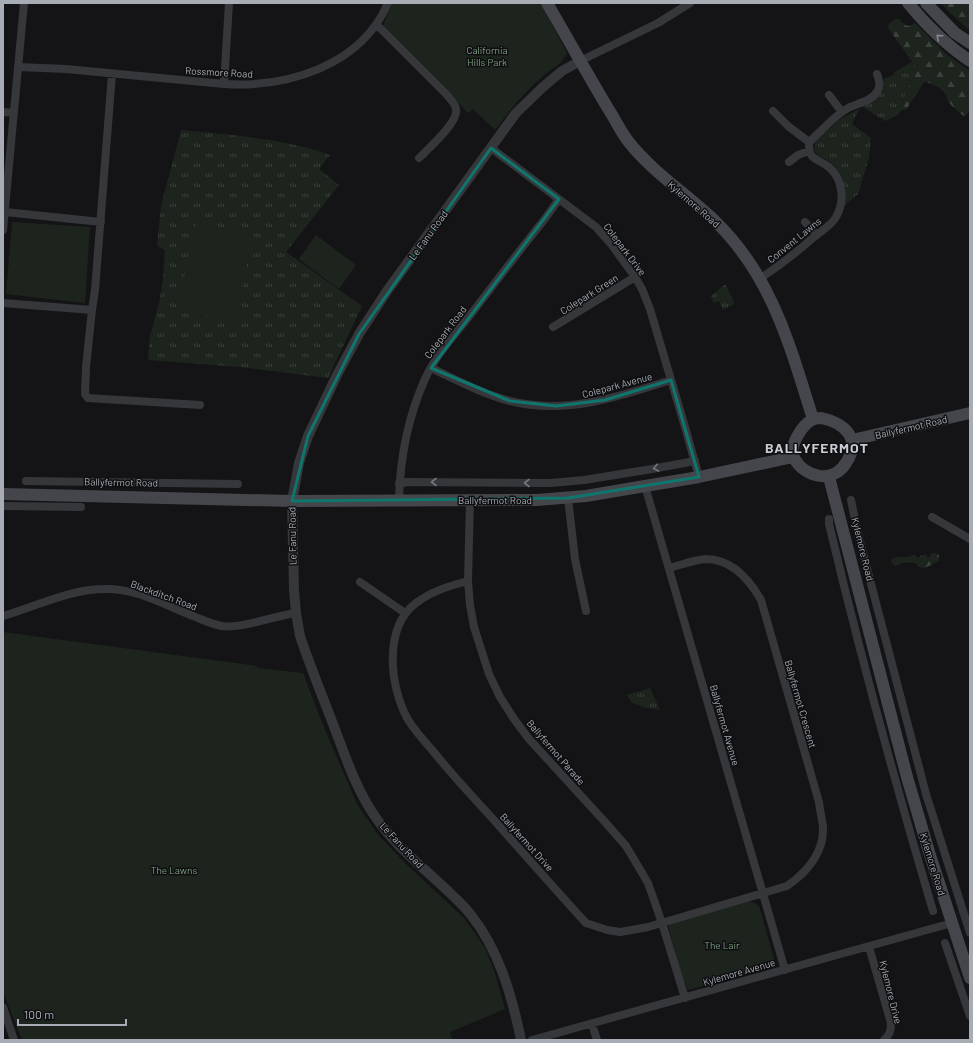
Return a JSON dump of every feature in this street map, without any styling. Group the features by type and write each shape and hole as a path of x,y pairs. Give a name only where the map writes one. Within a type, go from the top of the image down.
{"main road":[{"name":"Kylemore Road","path":"547,3 628,141 675,188 715,221 738,246 761,278 783,324 813,419"},
{"path":"908,3 924,22 941,38 970,61"},
{"path":"926,3 955,32 970,43"},
{"name":"Ballyfermot Road","path":"852,440 970,413"},
{"path":"821,418 839,424 848,431 852,440 852,450 846,463 837,473 829,477 809,473 798,465 793,457 794,444 802,428 813,419 821,418"},
{"name":"Ballyfermot Road","path":"3,494 19,500 47,496 62,502 193,498 292,501 537,500 568,498 699,477 793,457"},
{"name":"Kylemore Road","path":"829,477 898,746 970,978"}],"street":[{"path":"3,230 24,3"},
{"path":"224,84 229,3"},
{"name":"Rossmore Road","path":"18,66 224,84 239,85 266,83 289,79 310,72 329,64 350,52 377,25 388,3"},
{"path":"580,61 658,24 690,3"},
{"path":"377,25 446,94 456,110 456,116 450,125 419,158"},
{"name":"Le Fanu Road","path":"520,1040 516,1016 504,978 497,958 486,937 471,914 396,841 374,816 362,796 348,765 300,636 296,613 292,554 292,501 299,463 308,436 337,375 359,334 387,291 516,113 526,102 562,71 580,61"},
{"path":"112,74 101,222 85,394 88,398 200,405"},
{"path":"789,162 809,146 842,112 864,102 878,91 879,86 877,74"},
{"path":"829,95 842,112"},
{"name":"Convent Lawns","path":"761,278 778,267 827,227 836,217 842,194 839,182 830,168 813,157 809,146 773,111"},
{"path":"3,112 14,113"},
{"name":"Colepark Drive","path":"491,148 596,227 611,244 635,277 650,309 699,477"},
{"name":"Colepark Road","path":"398,500 399,484 409,425 425,380 431,368 448,343 559,199"},
{"path":"5,212 101,222"},
{"path":"805,222 817,235"},
{"name":"Colepark Green","path":"553,327 635,277"},
{"path":"3,303 92,310"},
{"name":"Colepark Avenue","path":"431,368 487,394 510,401 556,406 578,405 605,400 671,380"},
{"name":"Ballyfermot Road","path":"399,484 407,482 552,483 598,478 694,461"},
{"name":"Ballyfermot Road","path":"26,480 238,484"},
{"path":"47,496 48,481"},
{"path":"193,483 193,498"},
{"name":"Ballyfermot Avenue","path":"645,486 785,970"},
{"path":"568,498 575,559 586,611"},
{"name":"Ballyfermot Road","path":"3,506 19,500 62,502 81,508"},
{"name":"Ballyfermot Parade","path":"470,500 468,581 470,604 474,627 489,674 500,697 529,739 626,846 648,883 685,998"},
{"name":"Kylemore Road","path":"851,500 858,534 921,773 970,933"},
{"path":"932,517 970,539"},
{"name":"Kylemore Road","path":"829,519 829,524 886,749 933,911"},
{"name":"Ballyfermot Crescent","path":"669,568 706,559 720,561 736,569 748,579 761,600 775,648 819,802 823,827 820,848 812,863 800,877 787,886 763,893"},
{"name":"Ballyfermot Drive","path":"468,581 437,590 415,603 405,613 395,639 392,658 396,687 408,719 428,746 586,923 607,930 620,932 648,927 763,893"},
{"path":"360,582 405,613"},
{"name":"Blackditch Road","path":"3,616 74,593 107,588 126,590 221,626 233,626 296,613"},
{"path":"858,640 870,636"},
{"path":"879,670 894,668"},
{"path":"886,749 898,746"},
{"path":"907,777 921,773"},
{"name":"Kylemore Avenue","path":"532,1040 952,923"},
{"path":"945,943 970,1016"},
{"name":"Kylemore Drive","path":"869,947 891,1022 891,1030 884,1040"},
{"path":"949,955 961,950"},
{"path":"3,1007 14,1040"},
{"path":"592,1024 596,1040"}],"highlighted area":[{"path":"491,148 559,199 431,368 510,401 556,406 605,400 671,380 699,477 568,498 292,501 308,436 359,334"}],"green space":[{"name":"California Hills Park","path":"392,3 541,3 567,53 559,64 536,82 523,95 495,130 473,109 468,113 383,26"},
{"path":"940,3 970,3 970,31"},
{"path":"895,19 899,19 905,25 909,26 915,23 946,54 970,71 970,112 964,116 949,102 942,90 930,83 924,82 906,110 901,110 906,92 918,70 888,28 889,24"},
{"path":"912,62 918,70 906,92 898,115 885,121 863,107 876,99 881,90 884,79 894,75 893,73"},
{"path":"859,109 852,124 871,138 869,158 858,194 844,206 843,203 845,192 843,180 829,161 816,153 814,146 816,141 839,120"},
{"path":"181,130 276,141 313,149 330,155 319,169 339,185 286,252 362,306 328,378 240,367 148,360 150,336 159,303 163,280 165,251 157,245 161,206"},
{"path":"12,222 90,227 85,303 6,294"},
{"path":"196,223 253,235 235,322 177,310"},
{"path":"316,235 356,265 339,289 299,259"},
{"path":"726,285 734,302 733,305 723,310 719,301 714,303 711,296"},
{"path":"932,553 939,555 939,561 925,568 919,567 915,563 906,562 895,566 891,562 892,559 895,558 913,555 918,558 922,555 926,555 928,558"},
{"name":"The Lawns","path":"3,632 257,666 257,668 303,673 323,725 357,804 379,836 407,865 464,918 485,948 494,970 505,1009 450,1032 452,1040 22,1040 3,992"},
{"path":"650,688 660,710 646,708 632,703 627,695"},
{"name":"The Lair","path":"749,901 759,906 774,959 774,965 688,990 682,977 668,925"}],"district":[{"name":"BALLYFERMOT","path":"817,448"}]}
